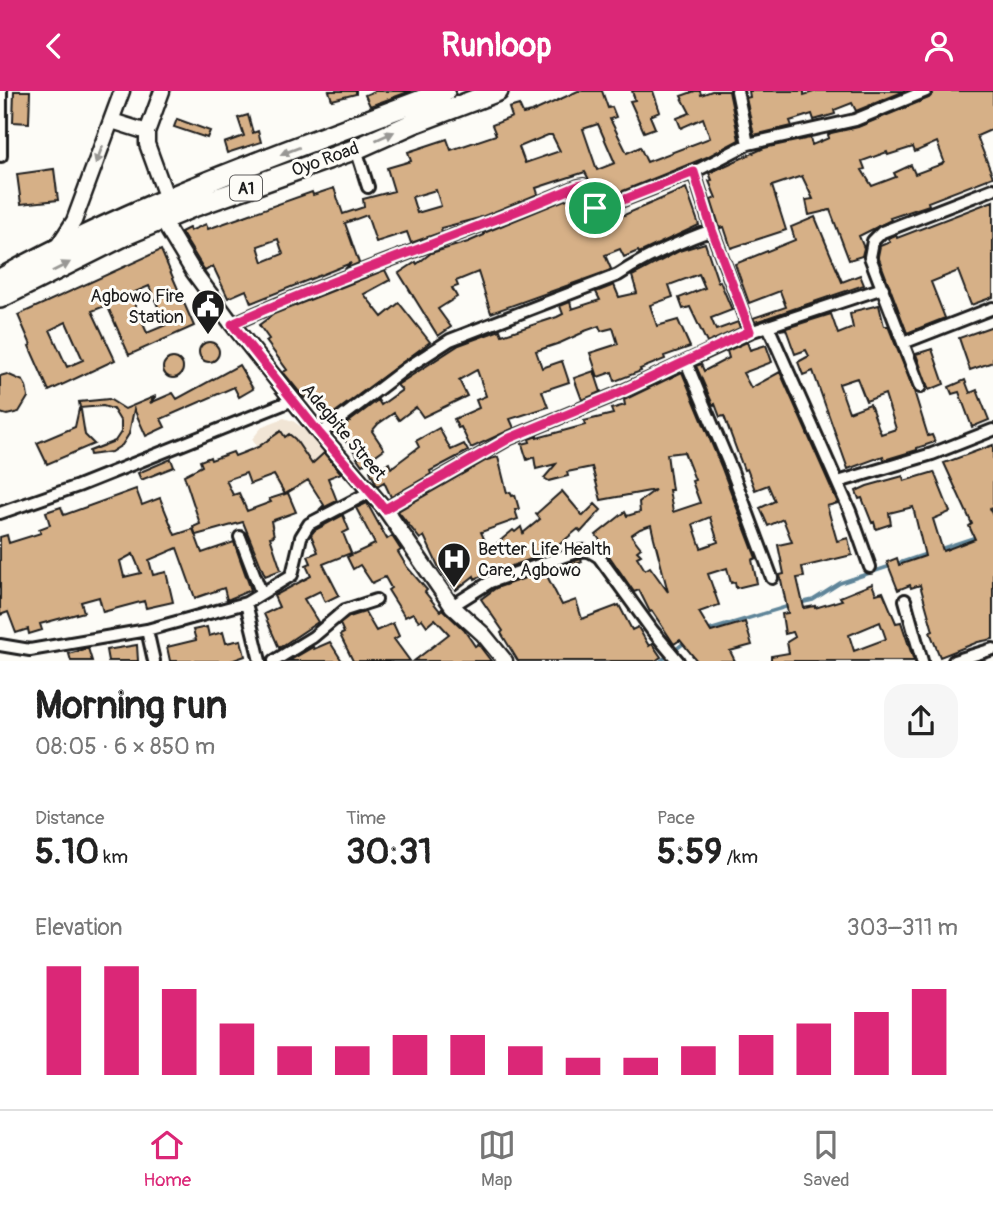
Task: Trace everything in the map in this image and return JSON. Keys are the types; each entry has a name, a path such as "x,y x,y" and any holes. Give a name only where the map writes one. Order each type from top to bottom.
{"highway":[{"name":"Oyo Road","path":"0,298 167,199 445,91"},
{"name":"Oyo Road","path":"0,279 57,248 99,237 128,234 356,149 414,123 498,91"},
{"path":"128,234 130,226 160,208 167,199"}],"street":[{"path":"1,91 1,156"},
{"path":"57,248 70,230 122,91"},
{"path":"162,91 147,132 149,152 167,199"},
{"path":"737,91 748,144"},
{"path":"232,324 290,297 511,215 578,186 583,185 595,208 600,209 694,172 748,144 855,120 926,91"},
{"path":"112,121 147,132"},
{"path":"356,149 368,187"},
{"path":"694,172 712,230 750,331"},
{"path":"920,387 870,257 873,241 882,233 993,189"},
{"name":"Adegbite Street","path":"162,220 193,271 232,324 320,434 385,509 452,606 483,634 498,658"},
{"path":"320,434 405,369 450,340 618,275 635,262 712,230"},
{"path":"385,509 510,438 612,396 750,331 883,288"},
{"path":"904,343 993,308"},
{"path":"768,326 838,482 870,567"},
{"path":"686,362 732,471 772,578"},
{"path":"0,513 78,486 293,400"},
{"path":"838,482 932,454 993,431"},
{"path":"0,645 30,650 147,630 246,603 292,575 301,537 309,524 370,492"},
{"path":"240,537 261,592"},
{"path":"452,606 490,582 576,552 591,551 599,557 678,661"},
{"path":"274,661 313,637 345,610 376,600"},
{"path":"905,600 922,661"},
{"path":"246,603 260,661"},
{"path":"147,630 154,661"},
{"path":"954,661 993,649"},
{"path":"30,650 34,661"}],"shaded area":[{"path":"284,418 293,421 325,444 339,459 319,476 284,496 252,439 263,426"}],"building":[{"path":"14,91 30,91 29,123 13,122"},
{"path":"329,91 356,91 356,94 332,100"},
{"path":"375,91 411,91 370,106 365,95"},
{"path":"578,91 602,91 608,108 612,107 616,117 610,119 627,153 640,147 647,162 710,138 703,118 681,128 677,118 690,113 681,96 695,91 700,91 701,95 712,91 729,91 739,140 707,157 603,199 599,187 594,189 585,172 536,188 538,194 479,218 441,228 442,232 411,243 407,232 376,242 367,215 345,223 359,263 345,269 351,263 251,303 246,290 228,298 213,266 205,271 181,232 206,224 208,229 312,192 313,195 334,188 343,214 364,207 363,199 394,191 387,168 411,161 408,152 447,139 451,150 496,135 492,125 512,117 509,108 519,105 523,114","holes":["598,124 615,163 597,170 583,129","552,135 560,151 525,163 519,147","436,190 441,206 417,213 412,197","278,239 283,254 263,262 258,246"]},
{"path":"632,91 653,91 660,112 650,116 655,128 644,132 630,101 635,100"},
{"path":"749,91 804,91 804,95 817,91 905,91 856,111 852,103 834,110 835,114 814,120 812,114 790,121 792,126 754,135 746,98 750,97"},
{"path":"934,91 993,91 993,129 977,136 993,177 928,202 929,205 890,218 891,220 859,236 864,248 862,256 849,260 830,210 809,215 806,200 813,199 802,176 772,186 786,230 731,248 724,227 720,228 711,200 716,198 709,181 712,180 709,173 764,148 810,138 812,145 829,138 831,133 858,127 929,98","holes":["937,142 944,161 915,174 911,165 894,173 896,177 872,186 862,170 865,169 862,161 913,147 915,152"]},
{"path":"248,115 253,133 258,131 261,142 227,153 224,143 244,136 238,118"},
{"path":"177,119 210,131 207,138 174,127"},
{"path":"54,169 58,200 21,204 17,174"},
{"path":"686,188 699,225 639,253 638,251 624,257 620,249 605,255 611,269 608,271 491,313 478,272 456,281 458,286 452,288 457,297 438,309 451,327 438,336 399,273 431,253 468,242 579,194 592,221 597,220 599,226"},
{"path":"993,201 993,297 971,305 958,271 931,282 945,318 907,333 878,256 880,246 890,242 888,238 896,235 897,238"},
{"path":"815,217 842,282 860,275 864,285 755,322 753,318 786,307 780,291 749,303 735,264 795,240 791,227"},
{"path":"705,243 718,282 720,281 732,310 711,318 716,330 738,322 740,328 707,343 690,307 683,309 679,298 705,288 699,274 669,285 673,297 650,305 657,326 678,320 690,347 664,356 665,359 615,381 612,372 598,377 590,353 618,344 613,328 601,331 599,326 536,351 542,368 562,361 569,382 542,391 548,407 510,419 514,428 471,448 454,419 479,408 476,400 486,396 477,370 459,380 467,396 423,417 416,407 399,420 394,413 378,424 372,431 384,449 362,465 357,458 359,457 337,431 378,400 381,405 402,390 397,385 459,345 500,330 502,335 557,317 563,314 560,306 570,302 572,309 600,300 596,292 614,285 619,297 637,293 632,276 679,251"},
{"path":"161,250 194,326 129,355 107,305 92,311 115,360 49,391 18,315","holes":["149,286 166,325 147,333 130,294","66,322 83,360 67,367 50,330"]},
{"path":"385,270 390,280 364,294 382,317 399,303 430,342 326,419 310,395 304,398 283,372 287,370 266,341 269,339 259,325 274,314"},
{"path":"879,305 884,326 888,326 914,391 928,436 932,435 935,442 917,450 884,460 883,456 848,469 813,371 803,375 798,362 809,356 806,350 795,354 786,329 780,330 831,314 838,334 853,328 850,314","holes":["857,378 866,401 885,394 896,429 881,434 870,404 849,412 839,384"]},
{"path":"993,326 993,362 970,370 959,338"},
{"path":"209,342 216,345 219,352 216,359 209,362 202,359 199,352 202,345"},
{"path":"747,342 750,350 766,345 772,362 743,373 751,388 780,372 838,503 827,506 837,541 848,538 852,555 802,567 804,577 797,578 804,608 815,608 842,600 840,597 872,584 876,594 883,592 896,623 901,622 914,661 771,661 771,656 789,653 787,642 795,637 793,632 785,634 782,614 788,613 780,575 784,574 778,545 792,542 783,519 768,526 760,508 775,501 768,485 755,490 747,469 744,470 724,416 720,417 715,404 713,405 696,366 701,364 704,371 729,358 727,351","holes":["880,622 886,639 854,651 849,635"]},
{"path":"932,349 944,384 929,390 916,354"},
{"path":"173,358 180,361 183,368 180,375 173,378 166,375 163,368 166,361"},
{"path":"239,365 253,389 239,397 234,387 161,419 165,427 146,436 134,409 129,434 122,445 111,452 90,455 89,451 115,441 121,432 121,422 113,409 103,406 80,408 79,402 109,399 125,409 156,396 150,403 173,393 177,399"},
{"path":"594,371 601,392 582,400 574,378"},
{"path":"682,372 756,558 752,560 757,583 736,588 735,582 731,583 727,568 708,574 719,605 699,612 711,632 745,622 752,645 730,651 735,661 697,661 680,640 674,644 652,611 650,612 639,590 634,592 597,542 600,540 596,535 625,512 627,516 640,512 639,502 655,490 601,500 592,467 567,472 568,476 549,481 544,478 556,464 536,469 534,457 527,460 522,444 530,442 529,439 585,425 584,421 613,414 611,409 625,405 624,400","holes":["684,452 695,480 692,481 700,503 673,512 667,454","710,517 718,542 701,548 693,524","651,525 668,592 650,567 645,570 637,557 641,555 637,551 641,548 631,535"]},
{"path":"7,374 23,381 28,397 19,412 7,415 0,413 0,376"},
{"path":"965,380 970,393 977,390 989,420 972,427 959,392 952,394 949,387"},
{"path":"79,409 85,435 94,444 47,464 37,443 75,427"},
{"path":"439,428 451,450 464,444 468,451 430,471 431,474 391,497 384,482 377,486 370,471 389,463 391,468 419,447 416,441"},
{"path":"281,431 285,437 289,434 295,439 312,464 324,453 341,473 328,478 337,501 319,510 324,505 308,480 285,494 288,493 296,512 271,521 274,536 270,537 281,570 265,576 243,522 196,535 193,527 200,524 184,475 202,466 200,461 233,452 235,456 258,447","holes":["246,473 250,484 274,475 285,494 247,511 239,493 233,495 226,480"]},
{"path":"993,445 993,508 990,509 993,516 993,639 940,657 930,632 933,631 920,585 911,588 910,585 898,590 887,562 897,558 899,565 925,556 913,507 889,513 891,524 876,529 856,491 903,476 904,481 934,472 950,512 933,519 943,551 975,539 969,526 972,524 944,463"},
{"path":"498,457 507,493 515,495 519,509 515,510 518,519 481,532 489,550 513,530 515,532 521,527 523,533 540,519 536,514 562,491 583,516 595,504 601,510 581,532 578,529 554,549 550,545 537,557 500,570 498,568 475,579 474,576 456,590 439,568 424,536 420,539 398,511 487,460"},
{"path":"171,459 174,467 141,480 138,473"},
{"path":"136,489 142,505 160,498 175,535 193,529 202,553 234,542 251,590 227,600 224,588 195,598 177,548 149,560 153,575 166,572 173,602 146,608 144,601 103,612 99,597 81,602 84,612 40,624 42,630 29,634 28,629 16,633 8,612 0,615 0,537 7,535 9,543 41,533 39,529 50,525 46,512 61,507 64,515","holes":["133,554 141,573 124,577 120,561"]},
{"path":"367,503 387,539 392,536 401,550 398,552 427,590 425,592 440,611 442,609 464,630 475,646 478,644 491,661 414,661 449,634 435,619 427,626 413,613 405,617 388,590 391,588 385,577 372,583 360,565 353,569 347,557 375,544 356,508"},
{"path":"343,515 349,530 343,533 351,553 323,564 339,595 325,602 320,591 304,599 318,622 279,648 264,614 279,607 274,596 311,576 306,565 311,563 308,556 318,552 311,535 315,530"},
{"path":"581,559 582,562 547,576 562,605 576,600 582,619 619,605 632,630 638,627 649,646 652,644 661,657 655,661 518,661 501,633 503,631 481,599 496,588"},
{"path":"365,612 376,631 393,623 399,636 394,639 410,661 353,661 340,635 344,633 340,624 349,617"},
{"path":"207,627 209,636 223,632 226,643 241,640 245,656 231,661 170,661 167,647 196,640 193,630"},
{"path":"330,642 342,661 289,661 313,647 314,649"},
{"path":"137,645 138,661 108,661 106,650"},
{"path":"88,648 92,661 71,661 69,654"}],"waterway":[{"path":"940,549 976,537"},
{"path":"800,603 813,600 840,583 926,554"},
{"path":"706,631 789,606"},
{"path":"661,661 684,643"}],"place":[{"name":"Agbowo Fire Station","path":"208,336"},
{"name":"Better Life Health Care, Agbowo","path":"454,589"}],"route":[{"path":"694,172 712,230 750,331 612,396 510,438 385,509 320,434 232,324 290,297 511,215 578,186 583,185 595,208 600,209 694,172"}]}
